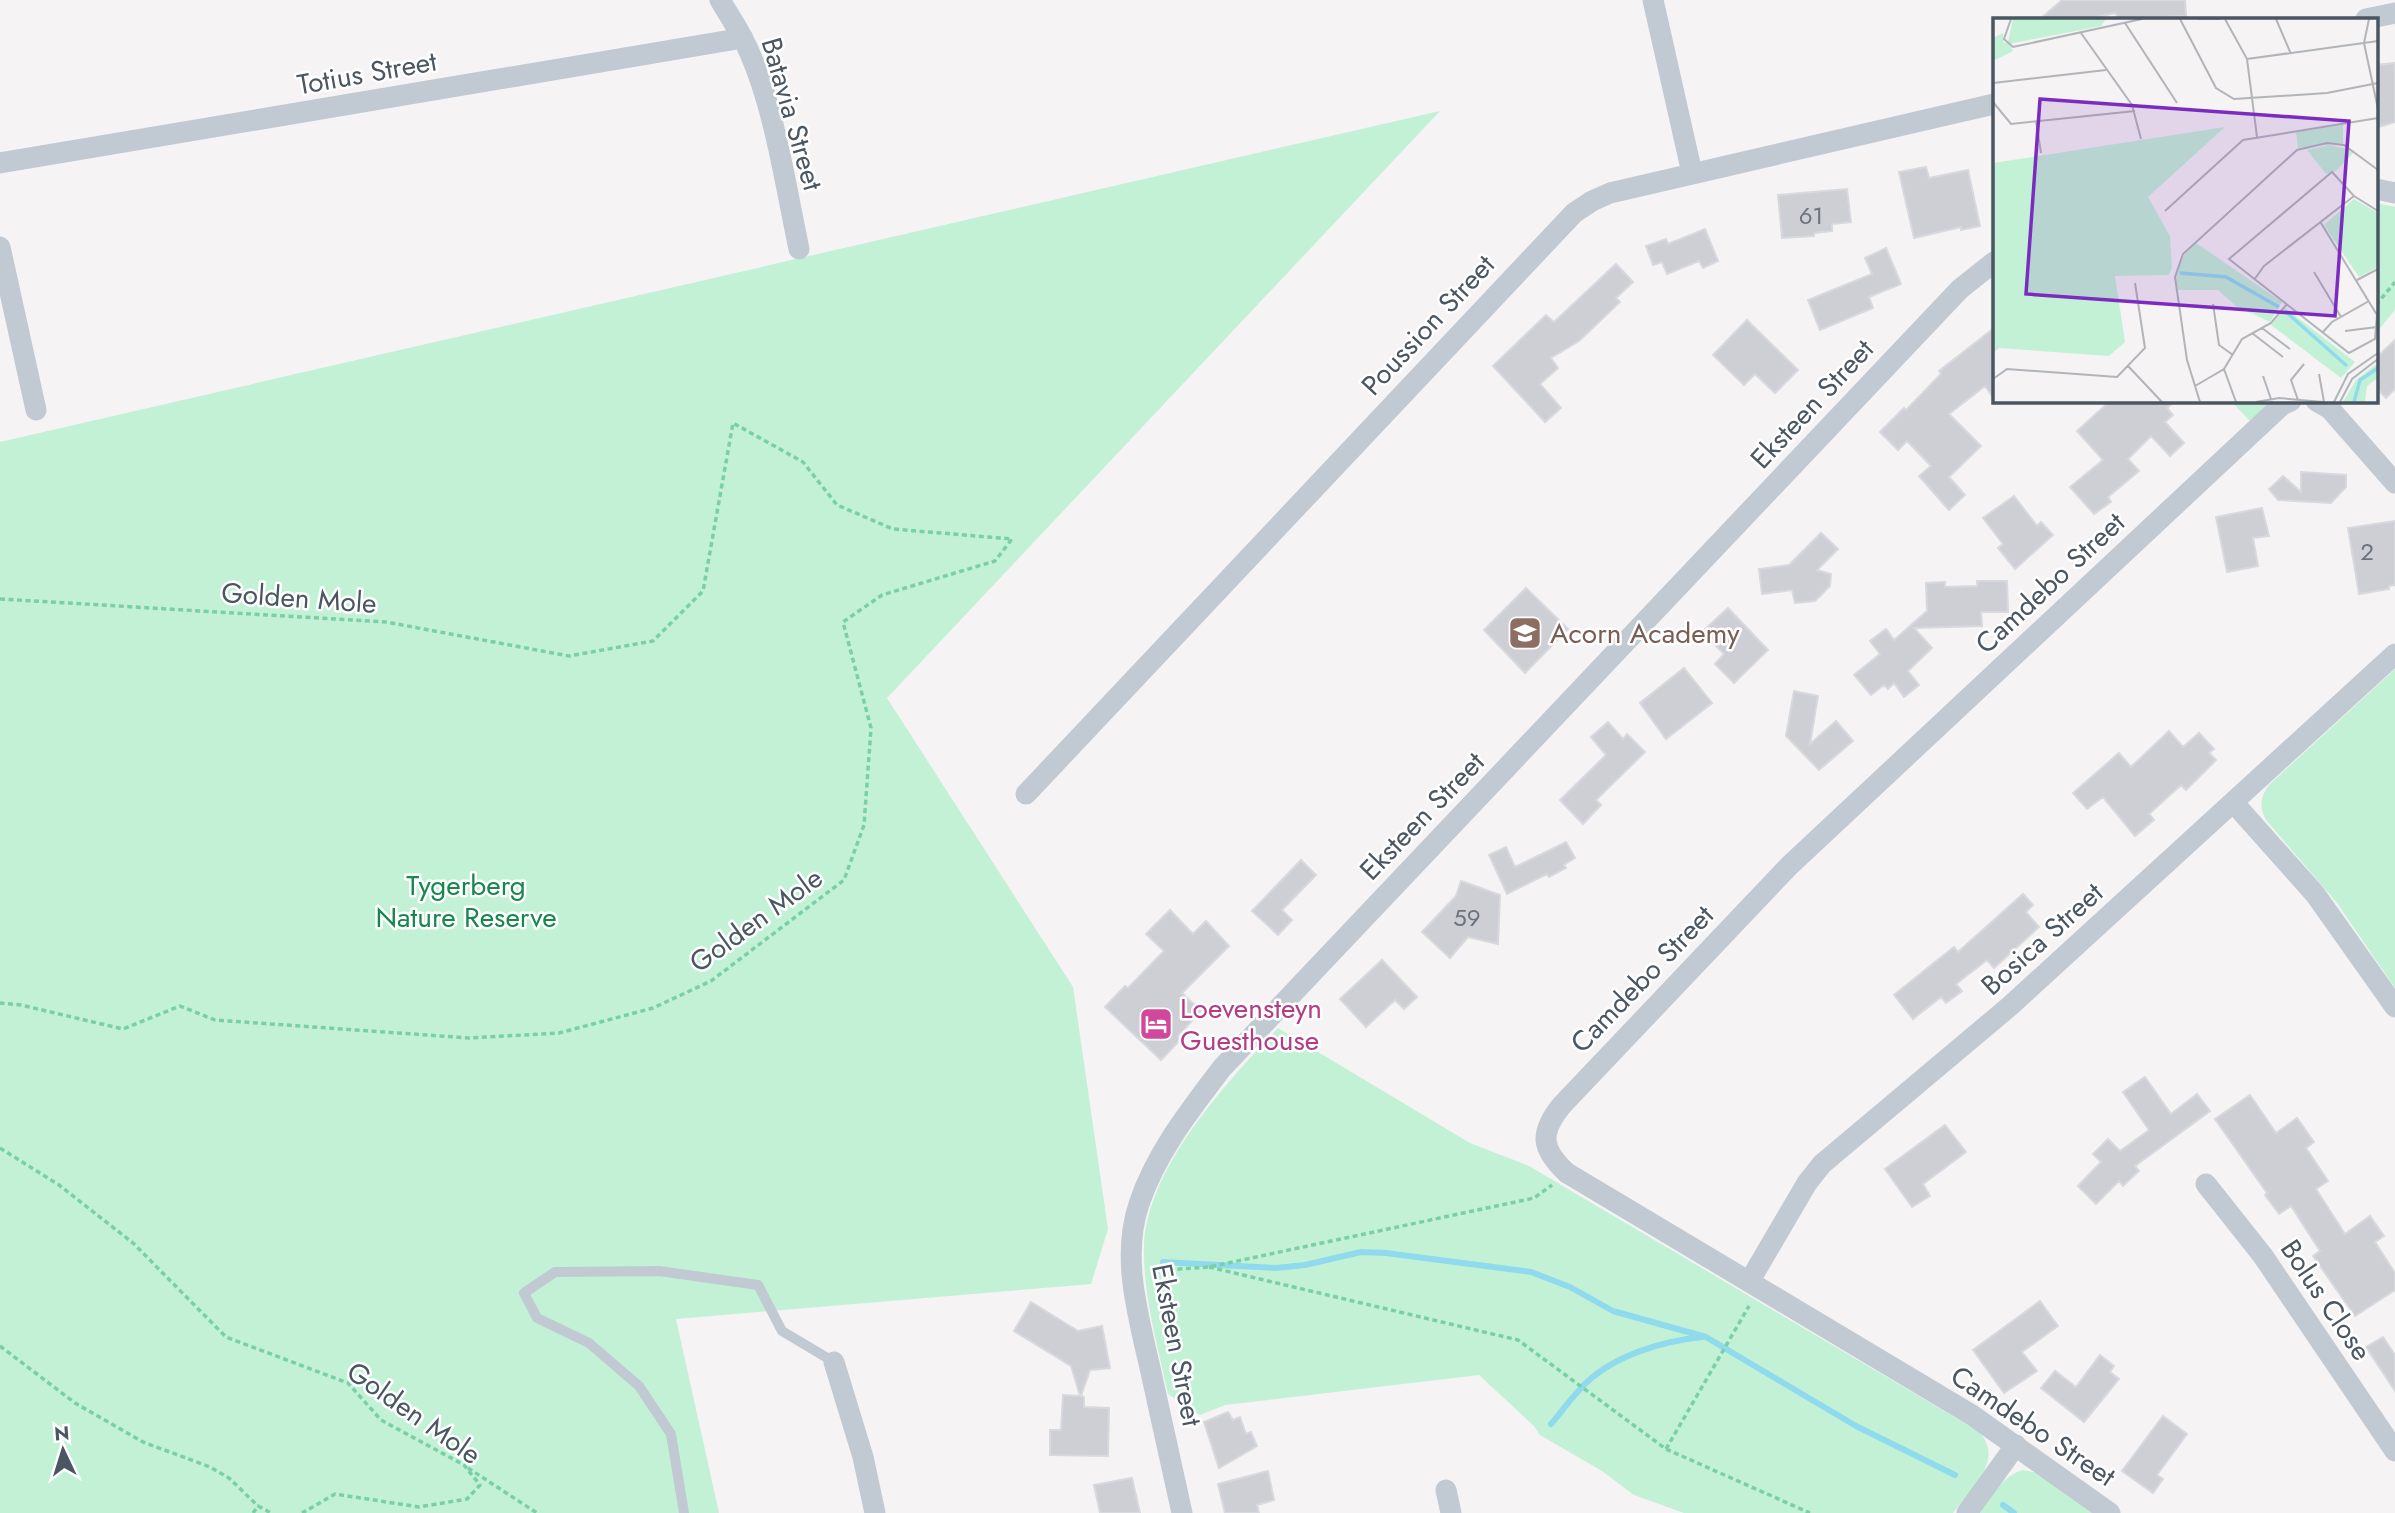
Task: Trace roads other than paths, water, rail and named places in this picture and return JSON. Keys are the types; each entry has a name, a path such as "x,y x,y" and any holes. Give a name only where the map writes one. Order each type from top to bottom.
{"street":[{"name":"Batavia Street","path":"720,0 743,38 757,74 769,114 799,249"},
{"path":"1653,0 1692,173"},
{"path":"2371,18 2395,13"},
{"name":"Totius Street","path":"0,163 743,38"},
{"name":"Poussion Street","path":"1026,793 1574,213 1610,193 1993,104"},
{"path":"0,247 36,410"},
{"name":"Eksteen Street","path":"1182,1513 1135,1297 1131,1242 1138,1206 1153,1170 1186,1115 1222,1068 1960,289 1993,263"},
{"name":"Camdebo Street","path":"2110,1513 1972,1415 1567,1173 1551,1158 1546,1134 1549,1121 1627,1035 1789,866 2282,405 2289,402"},
{"path":"2318,402 2330,408 2395,482"},
{"name":"Bosica Street","path":"1754,1285 1807,1183 1822,1164 2010,1006 2395,654"},
{"path":"2233,802 2315,894 2395,1007"},
{"name":"Bolus Close","path":"2206,1184 2263,1256 2395,1451"},
{"path":"834,1362 863,1457 875,1513"},
{"path":"1966,1513 2015,1445"},
{"path":"1446,1490 1451,1513"}],"lane":[{"path":"684,1513 671,1434 639,1386 589,1343 537,1318 524,1293 555,1272 659,1271 758,1285 782,1331 834,1362"}],"waterway":[{"path":"1163,1262 1276,1268 1305,1265 1361,1252 1531,1272 1570,1287 1613,1311 1706,1337 1856,1426 1955,1475"},
{"path":"1551,1424 1582,1387 1612,1364 1656,1346 1702,1337"},
{"path":"2003,1505 2014,1513"}],"place":[{"name":"Acorn Academy","path":"1525,633"},
{"name":"Loevensteyn Guesthouse","path":"1156,1024"}],"park label":[{"name":"Tygerberg Nature Reserve","path":"466,901"}]}
